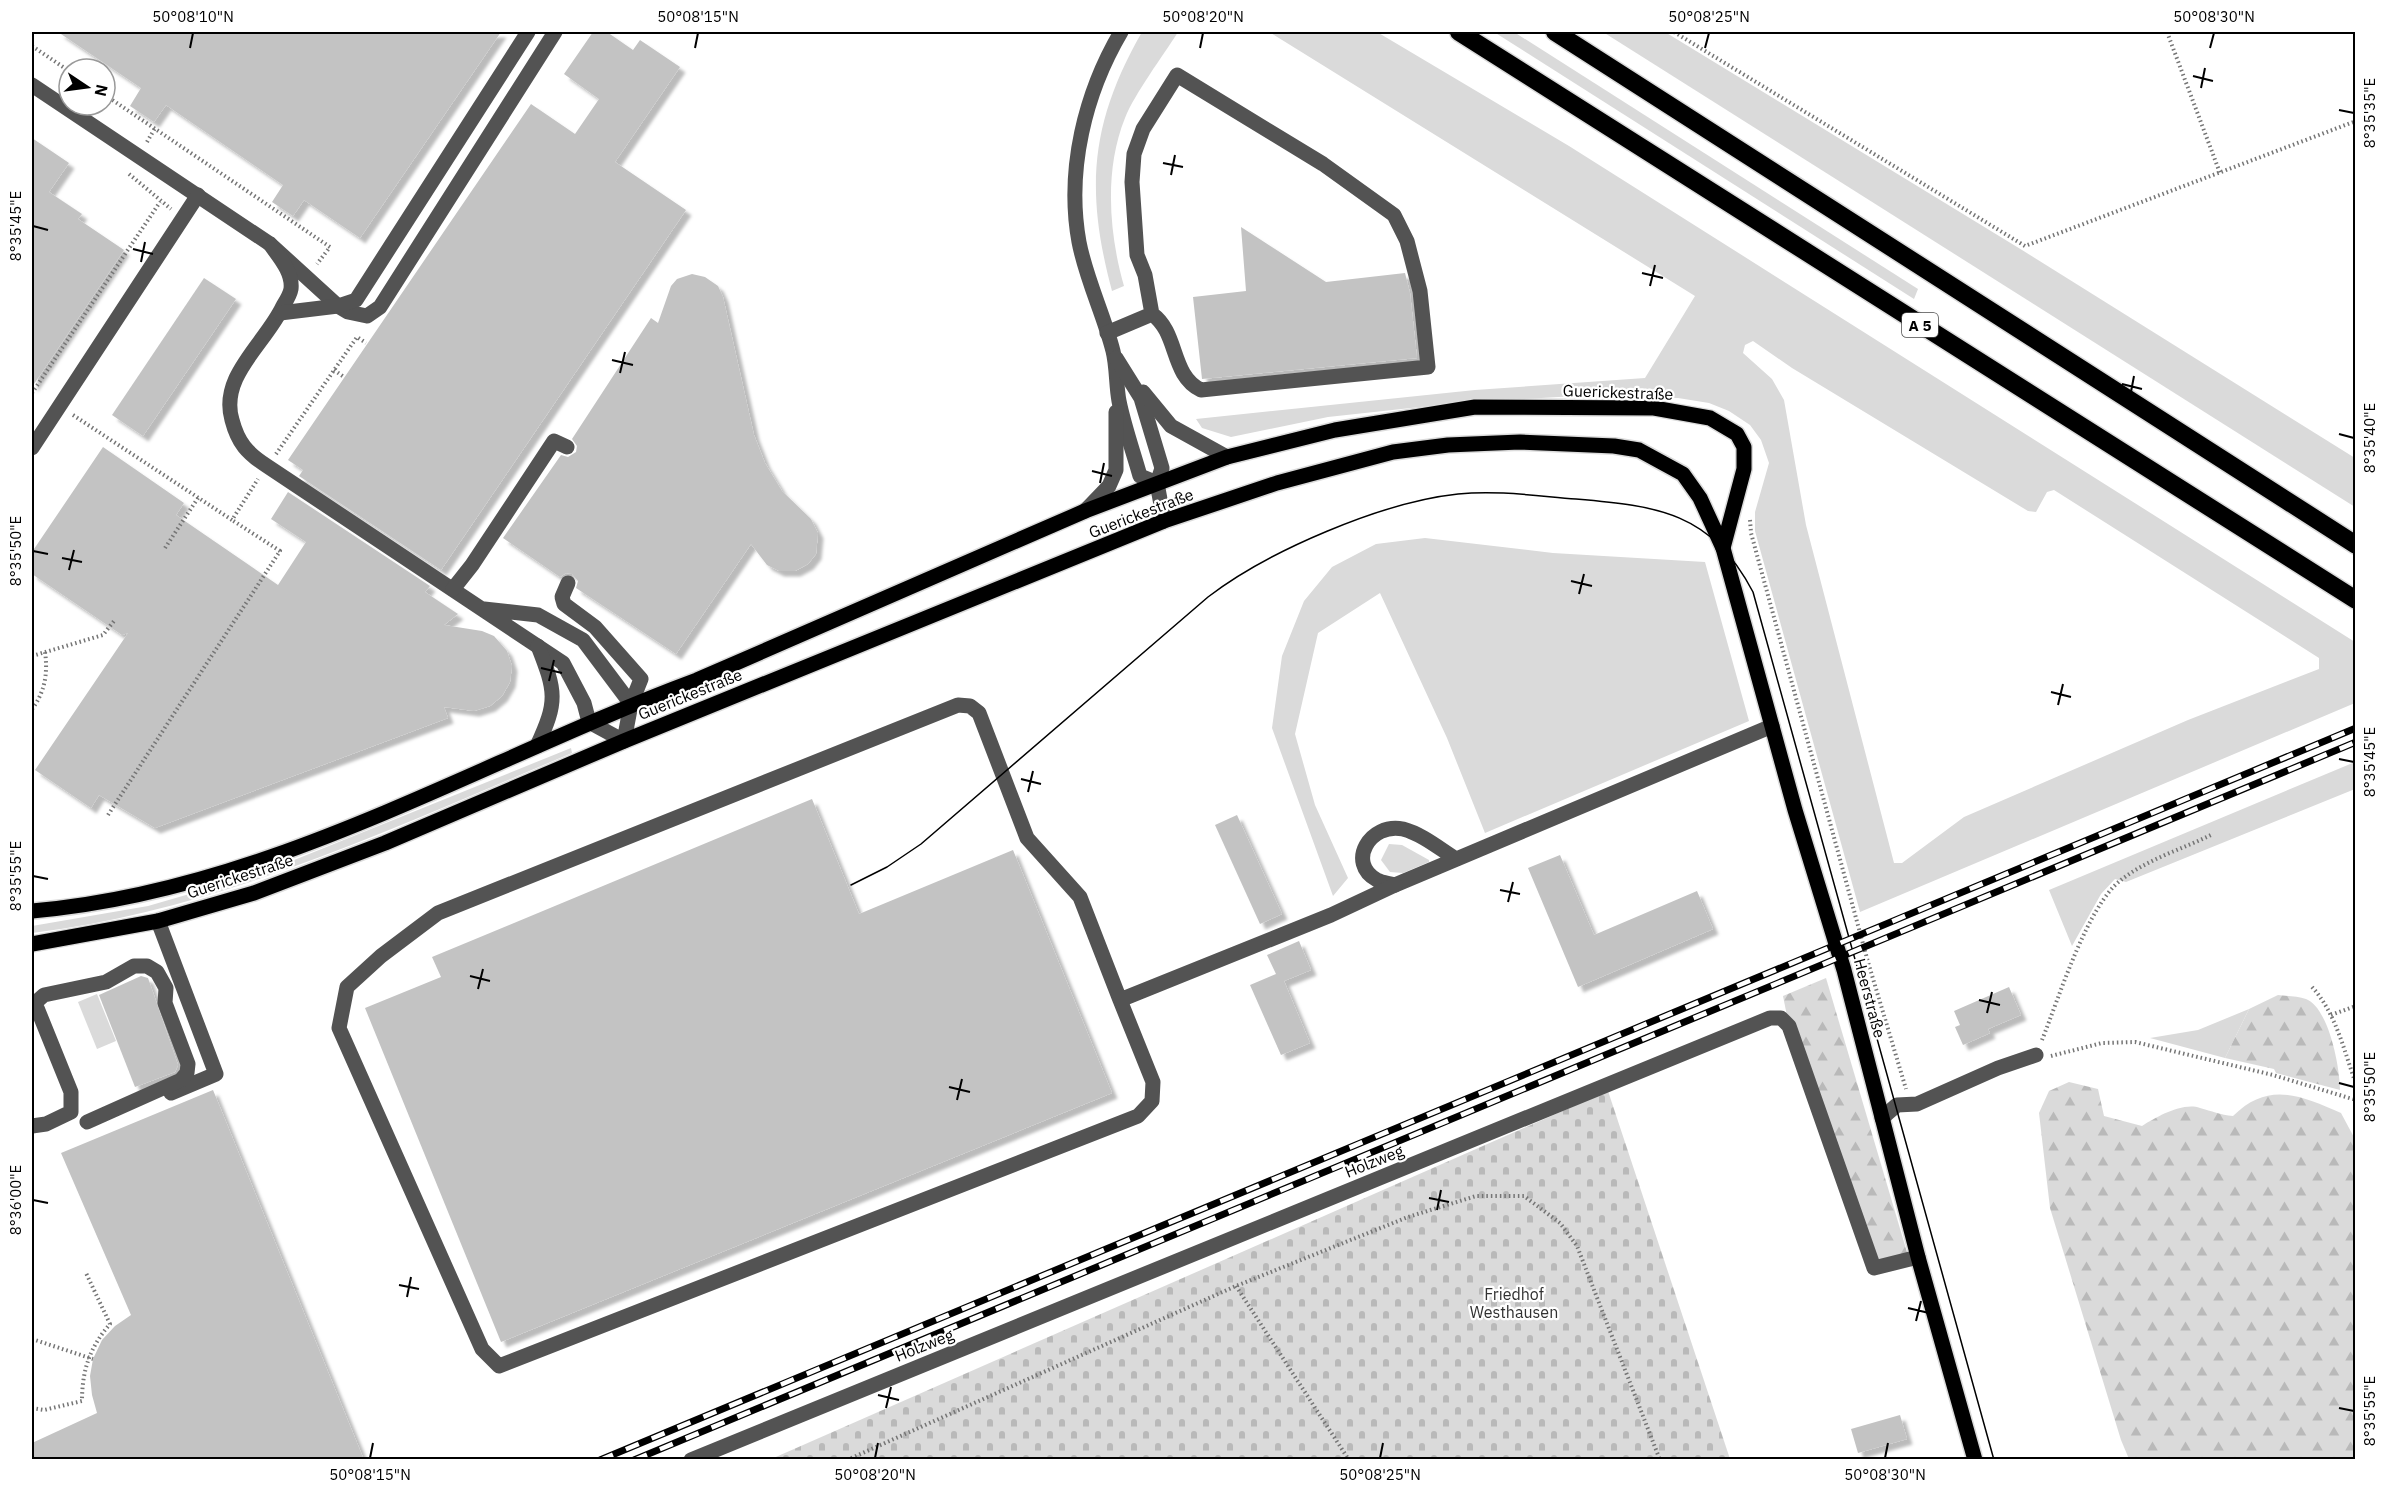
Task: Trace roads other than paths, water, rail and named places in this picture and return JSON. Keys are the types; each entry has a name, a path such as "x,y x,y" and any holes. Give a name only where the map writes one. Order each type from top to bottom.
{"highway":[{"name":"A 5","path":"1460,32 2355,600"},
{"path":"1556,32 2355,545"}],"main road":[{"name":"Guerickestraße","path":"32,911 87,906 196,881 267,859 489,769 589,722 697,680 1085,511 1227,457 1335,430 1475,407 1654,408 1710,418 1737,434 1744,447 1744,469 1723,548"},
{"name":"Guerickestraße","path":"32,944 158,921 254,893 374,848 624,741 1164,521 1277,483 1393,452 1520,442 1614,446 1639,450 1683,474 1700,498 1723,548"},
{"name":"Heerstraße","path":"1723,548 1772,726 1844,970 1918,1257 1975,1460"}],"lane":[{"path":"280,313 338,306 356,300 528,32"},
{"path":"32,85 270,244 338,306 348,312 367,316 380,307 555,32"},
{"path":"1121,32 1108,54 1090,97 1078,150 1076,211 1079,244 1113,352 1119,402 1140,476 1157,483"},
{"path":"1177,75 1323,164 1394,215 1407,241 1420,291 1428,367 1201,390 1190,385 1182,374 1166,332 1159,319 1152,314 1145,275 1137,255 1132,182 1134,154 1143,129 1177,75"},
{"path":"32,448 198,195"},
{"path":"270,244 290,273 291,290 280,313 231,386 230,412 237,440 248,453 271,461 563,663 584,703 589,722 624,741 632,705 641,679 596,627 564,604 562,597 568,583"},
{"path":"1107,333 1152,314"},
{"path":"1113,352 1172,426 1227,457"},
{"path":"1113,352 1141,398 1162,468 1157,483 1164,521"},
{"path":"1085,511 1109,486 1116,470 1117,425 1113,352"},
{"path":"453,589 472,565 554,441 567,447"},
{"path":"484,609 538,615 583,640 632,705"},
{"path":"537,746 550,717 553,700 551,681 538,646"},
{"path":"958,705 975,708 979,713 1027,838 1080,897 1120,1000 1153,1082 1152,1101 1138,1116 499,1366 482,1349 339,1028 347,987 381,956 438,913 958,705"},
{"path":"1120,1000 1331,915 1395,885 1772,726"},
{"path":"1395,885 1376,880 1366,868 1362,855 1368,841 1377,832 1391,828 1403,829 1456,859"},
{"path":"72,1112 87,1122 116,1117 216,1074 158,921"},
{"path":"72,1112 71,1092 35,1003 44,995 106,982 134,966 147,966 158,972 166,988 165,1003 188,1064 187,1073 180,1080 87,1122"},
{"name":"Holzweg","path":"691,1460 1770,1018 1781,1018 1789,1026 1874,1268 1918,1257"},
{"path":"1882,1118 1897,1105 1917,1104 1998,1068 2036,1055"},
{"path":"32,1126 46,1124 72,1112"}],"tram line":[{"path":"851,885 887,867 921,844 1208,597 1293,546 1327,531 1395,507 1458,494 1517,494 1605,502 1657,510 1680,518 1700,529 1719,545 1737,565 1753,592 1994,1460"}],"railway":[{"path":"600,1460 2356,728"},
{"path":"634,1460 2356,742"}],"park label":[{"name":"Friedhof Westhausen","path":"1514,1303"}]}
